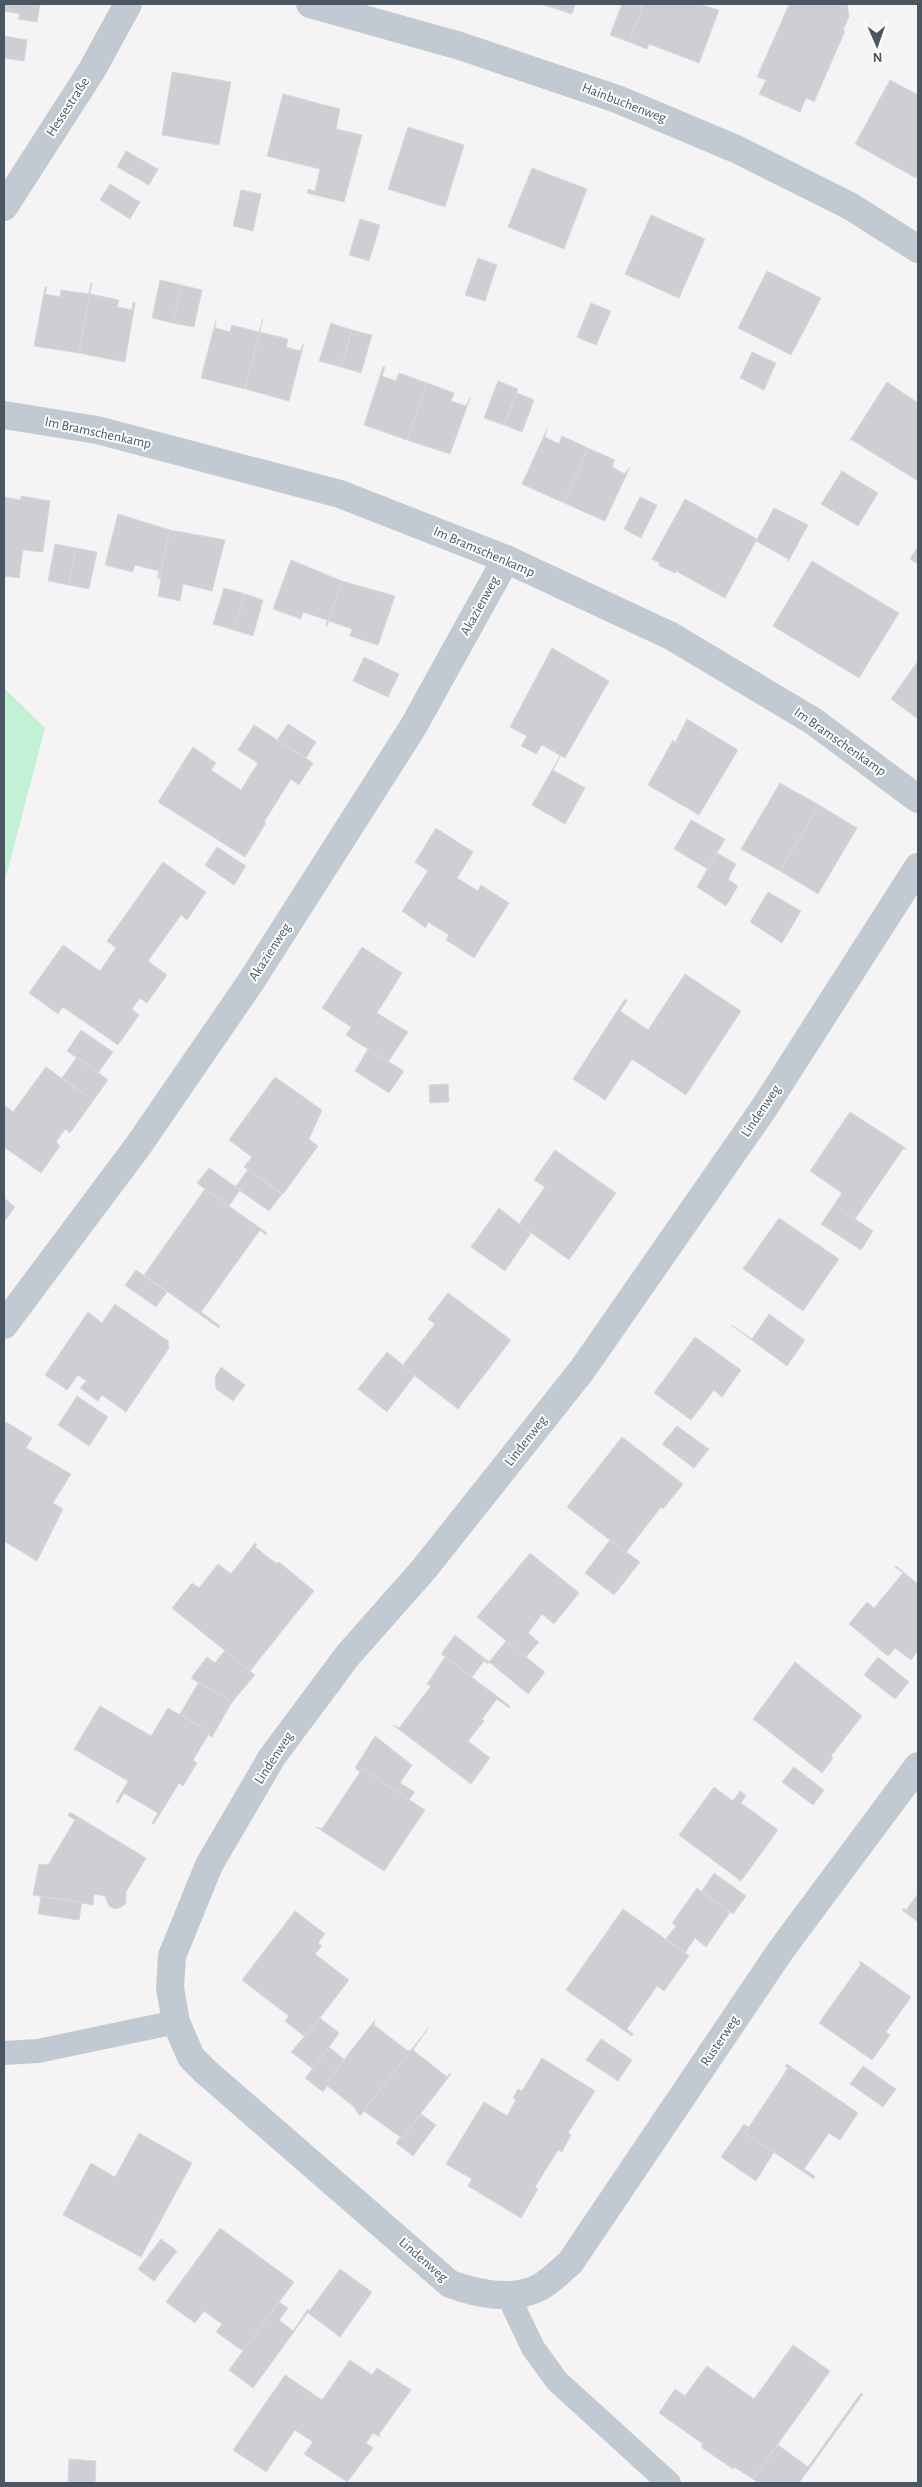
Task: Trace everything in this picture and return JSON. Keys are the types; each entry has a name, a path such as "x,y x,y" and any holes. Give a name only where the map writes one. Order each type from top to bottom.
{"street":[{"name":"Hessestraße","path":"4,207 92,70 128,4"},
{"name":"Hainbuchenweg","path":"310,4 460,46 617,99 736,149 850,206 918,249"},
{"name":"Im Bramschenkamp","path":"4,414 97,430 340,494 506,559 671,636 813,721 918,799"},
{"name":"Akazienweg","path":"4,1326 138,1146 255,975 413,727 506,559"},
{"name":"Lindenweg","path":"508,2295 480,2294 450,2284 206,2072 191,2056 176,2022 170,1988 172,1956 209,1865 272,1757 348,1654 424,1569 582,1370 764,1108 918,867"},
{"name":"Rüsterweg","path":"508,2295 539,2287 570,2263 781,1950 918,1766"}],"lane":[{"path":"4,2053 38,2050 176,2022"},
{"path":"508,2295 533,2348 557,2381 669,2483"}],"green space":[{"path":"4,688 45,728 4,884"}],"building":[{"path":"4,4 40,4 37,22 18,19 20,14 4,11"},
{"path":"541,4 575,4 572,14"},
{"path":"622,4 643,6 629,42 610,35"},
{"path":"644,4 699,4 719,10 699,63 649,44 647,49 629,42"},
{"path":"791,4 847,4 849,16 843,31 845,31 814,102 806,98 800,112 759,94 766,80 757,77"},
{"path":"4,36 27,40 24,61 4,58"},
{"path":"172,72 231,82 219,145 162,135"},
{"path":"890,80 918,95 918,173 916,178 855,144"},
{"path":"283,94 340,109 336,129 362,135 344,202 307,193 308,189 315,191 320,169 267,156"},
{"path":"408,127 464,145 445,207 388,189"},
{"path":"126,151 158,169 149,185 117,167"},
{"path":"532,168 587,189 564,249 508,227"},
{"path":"110,184 140,202 130,219 100,200"},
{"path":"241,190 261,194 253,231 233,226"},
{"path":"651,215 705,239 679,298 625,274"},
{"path":"360,219 380,225 369,261 349,255"},
{"path":"478,258 497,265 485,301 465,295"},
{"path":"767,271 821,298 791,355 738,328"},
{"path":"160,280 181,285 173,323 152,318"},
{"path":"91,283 79,353 34,346 45,287 47,287 45,294 60,297 61,290 89,294"},
{"path":"181,285 202,290 194,327 173,323"},
{"path":"90,294 119,300 117,307 132,310 133,302 135,303 125,362 79,353"},
{"path":"591,303 611,311 596,345 577,337"},
{"path":"263,319 245,389 201,378 216,320 215,328 230,332 232,325 259,332"},
{"path":"331,323 352,330 341,367 319,361"},
{"path":"352,330 372,335 361,373 341,367"},
{"path":"260,332 288,339 286,347 300,351 304,343 289,401 245,389"},
{"path":"752,352 776,363 764,390 740,378"},
{"path":"383,367 385,367 382,376 396,381 399,373 427,383 407,440 364,425"},
{"path":"498,381 518,389 504,425 484,418"},
{"path":"887,382 918,403 918,481 850,440"},
{"path":"427,383 454,393 451,401 466,406 470,398 450,454 407,440"},
{"path":"517,393 534,400 522,432 504,425"},
{"path":"547,429 545,437 559,444 562,436 588,448 564,503 522,484"},
{"path":"588,448 615,460 612,467 625,474 630,467 605,521 564,503"},
{"path":"842,471 878,493 858,526 821,504"},
{"path":"21,496 50,501 43,552 23,550 19,578 4,576 4,497 21,500"},
{"path":"640,497 657,505 641,538 624,529"},
{"path":"685,499 757,539 725,598 676,571 675,573 658,565 660,563 652,559"},
{"path":"774,508 808,525 788,562 788,559 756,541"},
{"path":"118,514 170,530 159,578 157,578 159,571 135,565 133,572 105,565"},
{"path":"170,530 225,540 212,591 183,584 180,601 158,596 161,579 159,578"},
{"path":"55,544 76,548 69,585 48,581"},
{"path":"918,546 918,564 910,559"},
{"path":"76,548 97,552 89,589 69,585"},
{"path":"291,560 342,581 326,627 327,620 303,612 301,619 273,609"},
{"path":"812,561 899,613 859,678 773,626"},
{"path":"342,581 395,596 378,645 350,636 352,629 329,621 326,627"},
{"path":"224,588 245,594 234,630 213,624"},
{"path":"245,594 263,600 253,636 234,630"},
{"path":"552,648 609,681 565,758 542,745 536,754 521,746 527,736 510,727"},
{"path":"364,657 399,674 388,697 353,681"},
{"path":"918,661 918,719 891,699"},
{"path":"687,719 738,750 699,815 648,785 673,740 675,743"},
{"path":"288,724 316,742 306,758 277,740"},
{"path":"254,725 313,763 299,785 291,779 245,857 158,802 193,747 216,763 211,770 241,790 258,763 238,750"},
{"path":"560,756 553,770 585,788 565,824 532,805"},
{"path":"780,783 819,805 780,871 741,849"},
{"path":"819,805 857,828 818,894 780,871"},
{"path":"691,820 725,839 708,869 674,849"},
{"path":"436,828 473,852 457,878 478,891 481,885 509,903 474,958 446,940 449,935 428,922 426,928 402,911 428,871 415,862"},
{"path":"217,847 246,866 234,885 205,865"},
{"path":"717,853 736,864 728,879 738,886 726,906 697,887"},
{"path":"163,862 206,892 187,920 181,915 148,961 167,975 147,1003 140,998 132,1009 139,1015 118,1045 63,1007 58,1014 29,993 63,945 100,971 116,948 107,941"},
{"path":"768,892 801,911 782,943 750,922"},
{"path":"362,947 402,973 377,1013 408,1032 388,1062 346,1035 351,1027 322,1008"},
{"path":"685,974 741,1011 686,1095 632,1059 605,1100 573,1079 625,999 627,1001 620,1011 648,1030"},
{"path":"81,1030 113,1052 98,1073 67,1051"},
{"path":"368,1049 404,1071 389,1093 355,1071"},
{"path":"77,1057 108,1080 93,1101 62,1078"},
{"path":"46,1067 93,1101 70,1133 65,1129 56,1142 60,1146 41,1173 4,1147 4,1105 13,1112"},
{"path":"275,1077 322,1110 309,1139 318,1146 283,1194 244,1167 252,1157 229,1140"},
{"path":"448,1084 449,1102 430,1103 429,1085"},
{"path":"850,1112 907,1149 903,1149 855,1219 834,1205 842,1193 810,1171"},
{"path":"555,1150 616,1193 569,1260 519,1224 545,1187 534,1180"},
{"path":"209,1168 240,1190 229,1206 197,1183"},
{"path":"248,1170 282,1194 269,1211 232,1185 236,1186"},
{"path":"205,1189 267,1233 266,1235 260,1230 201,1312 220,1326 219,1328 144,1275"},
{"path":"4,1198 15,1207 4,1222"},
{"path":"834,1205 873,1231 861,1250 821,1224"},
{"path":"499,1208 531,1233 505,1271 471,1247"},
{"path":"779,1218 839,1259 803,1311 743,1269"},
{"path":"136,1270 167,1292 156,1307 125,1285"},
{"path":"448,1293 511,1340 458,1409 402,1366 435,1324 428,1319"},
{"path":"115,1304 168,1341 169,1348 126,1412 102,1395 98,1401 80,1388 86,1381 78,1375 67,1390 45,1375 88,1312 102,1323"},
{"path":"769,1314 805,1340 787,1366 731,1325 752,1339"},
{"path":"695,1337 741,1370 722,1397 714,1390 691,1420 654,1393"},
{"path":"387,1352 415,1375 387,1412 358,1389"},
{"path":"221,1367 245,1385 233,1401 216,1389 215,1377"},
{"path":"77,1396 108,1417 89,1446 58,1425"},
{"path":"6,1422 32,1438 26,1448 71,1474 53,1503 63,1509 37,1561 4,1541 4,1427"},
{"path":"677,1426 709,1449 694,1468 662,1444"},
{"path":"622,1437 683,1484 663,1509 661,1507 627,1551 628,1554 567,1507"},
{"path":"610,1540 640,1562 614,1595 585,1573"},
{"path":"255,1543 257,1544 255,1547 277,1564 279,1562 314,1591 250,1671 172,1608 192,1583 199,1588 218,1564 231,1574"},
{"path":"530,1553 579,1593 554,1624 542,1614 528,1633 539,1642 526,1657 477,1617"},
{"path":"896,1566 918,1584 918,1651 911,1660 895,1648 888,1656 849,1624 867,1602 874,1608 903,1573"},
{"path":"455,1635 489,1662 488,1664 484,1661 472,1677 441,1654"},
{"path":"506,1641 545,1672 528,1694 489,1662"},
{"path":"225,1650 255,1675 232,1702 191,1678 207,1657 215,1663"},
{"path":"445,1657 510,1706 509,1708 497,1699 482,1719 484,1721 468,1741 490,1758 471,1784 393,1725 399,1728 431,1686 427,1684"},
{"path":"878,1657 909,1682 895,1699 864,1675"},
{"path":"795,1662 862,1716 831,1756 833,1758 822,1773 753,1719"},
{"path":"199,1682 232,1702 212,1737 209,1735 210,1732 180,1714"},
{"path":"100,1706 151,1736 168,1708 210,1732 193,1760 197,1763 183,1786 179,1783 154,1824 152,1823 158,1813 124,1793 118,1803 116,1802 128,1781 74,1749"},
{"path":"375,1736 412,1765 400,1783 415,1792 409,1800 362,1769 360,1772 355,1768"},
{"path":"794,1767 824,1790 813,1805 782,1782"},
{"path":"362,1769 425,1810 384,1871 316,1827 322,1829"},
{"path":"714,1787 733,1801 740,1791 746,1795 741,1803 778,1830 741,1881 679,1835"},
{"path":"70,1812 146,1858 126,1892 126,1903 121,1907 115,1909 109,1906 105,1896 94,1894 93,1905 33,1895 39,1864 48,1865 75,1820 68,1816"},
{"path":"714,1873 746,1896 733,1914 702,1891"},
{"path":"697,1888 730,1912 706,1947 695,1938 685,1953 666,1939 676,1926 672,1923"},
{"path":"918,1894 918,1922 902,1910 904,1908 906,1910"},
{"path":"41,1896 82,1902 79,1920 38,1914"},
{"path":"623,1909 689,1956 664,1991 657,1986 627,2029 633,2034 632,2036 566,1990"},
{"path":"295,1911 325,1934 318,1943 322,1946 315,1954 349,1980 305,2037 285,2021 289,2016 242,1980"},
{"path":"860,1961 911,1997 886,2032 890,2035 872,2060 819,2023 861,1964"},
{"path":"320,2018 339,2033 313,2069 291,2052"},
{"path":"375,2020 374,2025 408,2051 412,2049 360,2116 353,2106 325,2084"},
{"path":"429,2027 413,2050 447,2077 451,2074 402,2138 364,2111"},
{"path":"601,2039 632,2060 618,2081 586,2060"},
{"path":"329,2047 345,2060 325,2084 327,2086 323,2092 305,2078"},
{"path":"542,2058 595,2091 568,2133 571,2135 562,2152 558,2150 535,2187 538,2189 521,2218 468,2186 472,2179 446,2164 484,2102 507,2116 516,2100 513,2098 518,2089 522,2091"},
{"path":"787,2064 858,2113 840,2140 829,2133 804,2169 815,2176 814,2179 745,2133 788,2068 785,2066"},
{"path":"863,2066 896,2089 883,2107 850,2084"},
{"path":"421,2114 436,2125 413,2156 396,2143"},
{"path":"744,2124 749,2127 745,2133 774,2152 756,2181 721,2157"},
{"path":"139,2133 192,2163 141,2257 63,2215 91,2163 115,2177"},
{"path":"220,2228 294,2282 243,2351 216,2332 222,2324 204,2311 195,2323 166,2302"},
{"path":"161,2239 177,2251 154,2281 138,2269"},
{"path":"340,2269 372,2292 340,2337 308,2313"},
{"path":"279,2302 288,2308 279,2320 293,2331 308,2309 309,2311 253,2388 229,2370"},
{"path":"793,2345 830,2371 753,2479 734,2467 733,2469 701,2447 703,2444 659,2413 675,2389 685,2396 707,2366 754,2399"},
{"path":"350,2360 372,2375 377,2368 411,2390 379,2434 380,2437 373,2433 366,2443 373,2448 348,2481 349,2483 304,2454 313,2442 295,2430 266,2472 233,2450 285,2375 322,2400"},
{"path":"861,2393 863,2394 799,2483 758,2483 753,2479 778,2445 808,2467"},
{"path":"69,2459 96,2461 95,2483 68,2483"}]}
